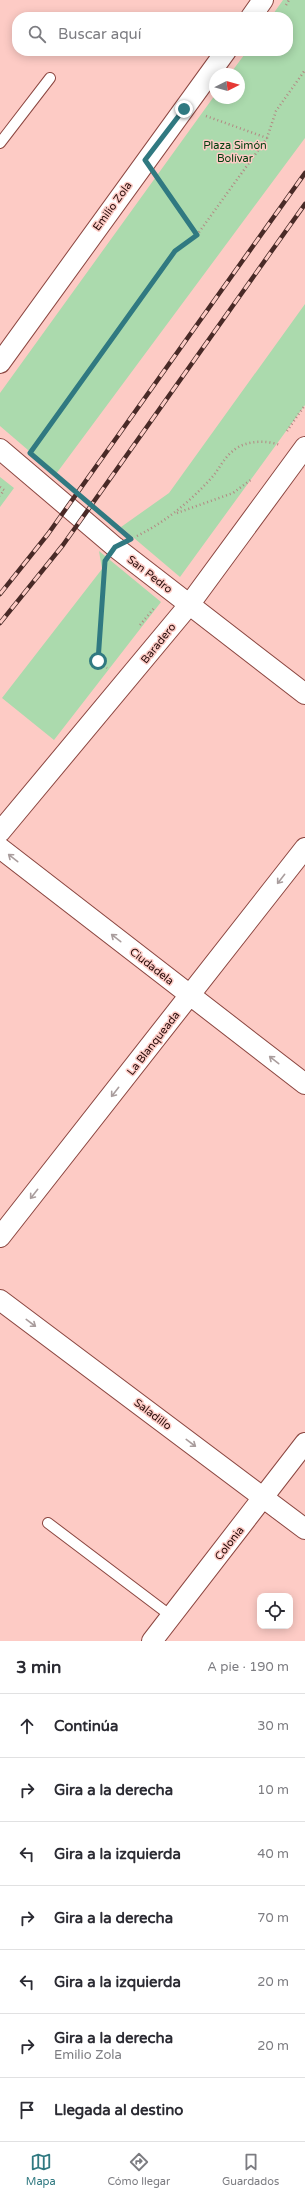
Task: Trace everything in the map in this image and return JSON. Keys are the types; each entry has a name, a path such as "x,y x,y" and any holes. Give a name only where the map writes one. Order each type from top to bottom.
{"street":[{"name":"Emilio Zola","path":"0,363 145,160 222,56"},
{"name":"San Pedro","path":"0,448 115,547 305,694"},
{"name":"Baradero","path":"0,832 189,605 303,449"},
{"name":"Ciudadela","path":"0,848 305,1084"},
{"name":"La Blanqueada","path":"0,1237 305,848"},
{"name":"Saladillo","path":"0,1300 305,1529"},
{"name":"Colonia","path":"152,1641 305,1444"}],"lane":[{"path":"0,143 50,78"},
{"path":"48,1523 171,1616"}],"path":[{"path":"30,453 175,251 197,235 267,138 276,111 305,70"},
{"path":"184,109 267,138"},
{"path":"145,160 197,235"},
{"path":"274,450 305,404"},
{"path":"124,684 98,661 105,561 115,547 156,527 174,514 213,475 233,450 246,444 258,441 271,441 278,444 303,449"},
{"path":"174,514 233,493 257,475 248,488"},
{"path":"0,487 4,490 0,496"},
{"path":"136,630 156,605"},
{"path":"101,673 111,661"}],"green space":[{"name":"Plaza Simón Bolívar","path":"283,0 305,0 305,138 56,474 0,426 0,393 209,103 245,104 245,68 234,68 243,56 293,56 293,12 275,12"},
{"path":"305,304 305,405 180,577 121,527 169,493"},
{"path":"0,477 14,488 0,507"},
{"path":"99,551 161,602 54,740 2,698 102,569"}],"railway":[{"path":"0,594 48,534 305,173"},
{"path":"0,623 63,545 305,204"}],"route":[{"path":"98,661 105,561 115,547 131,539 30,453 175,251 197,235 145,160 184,109"}]}
